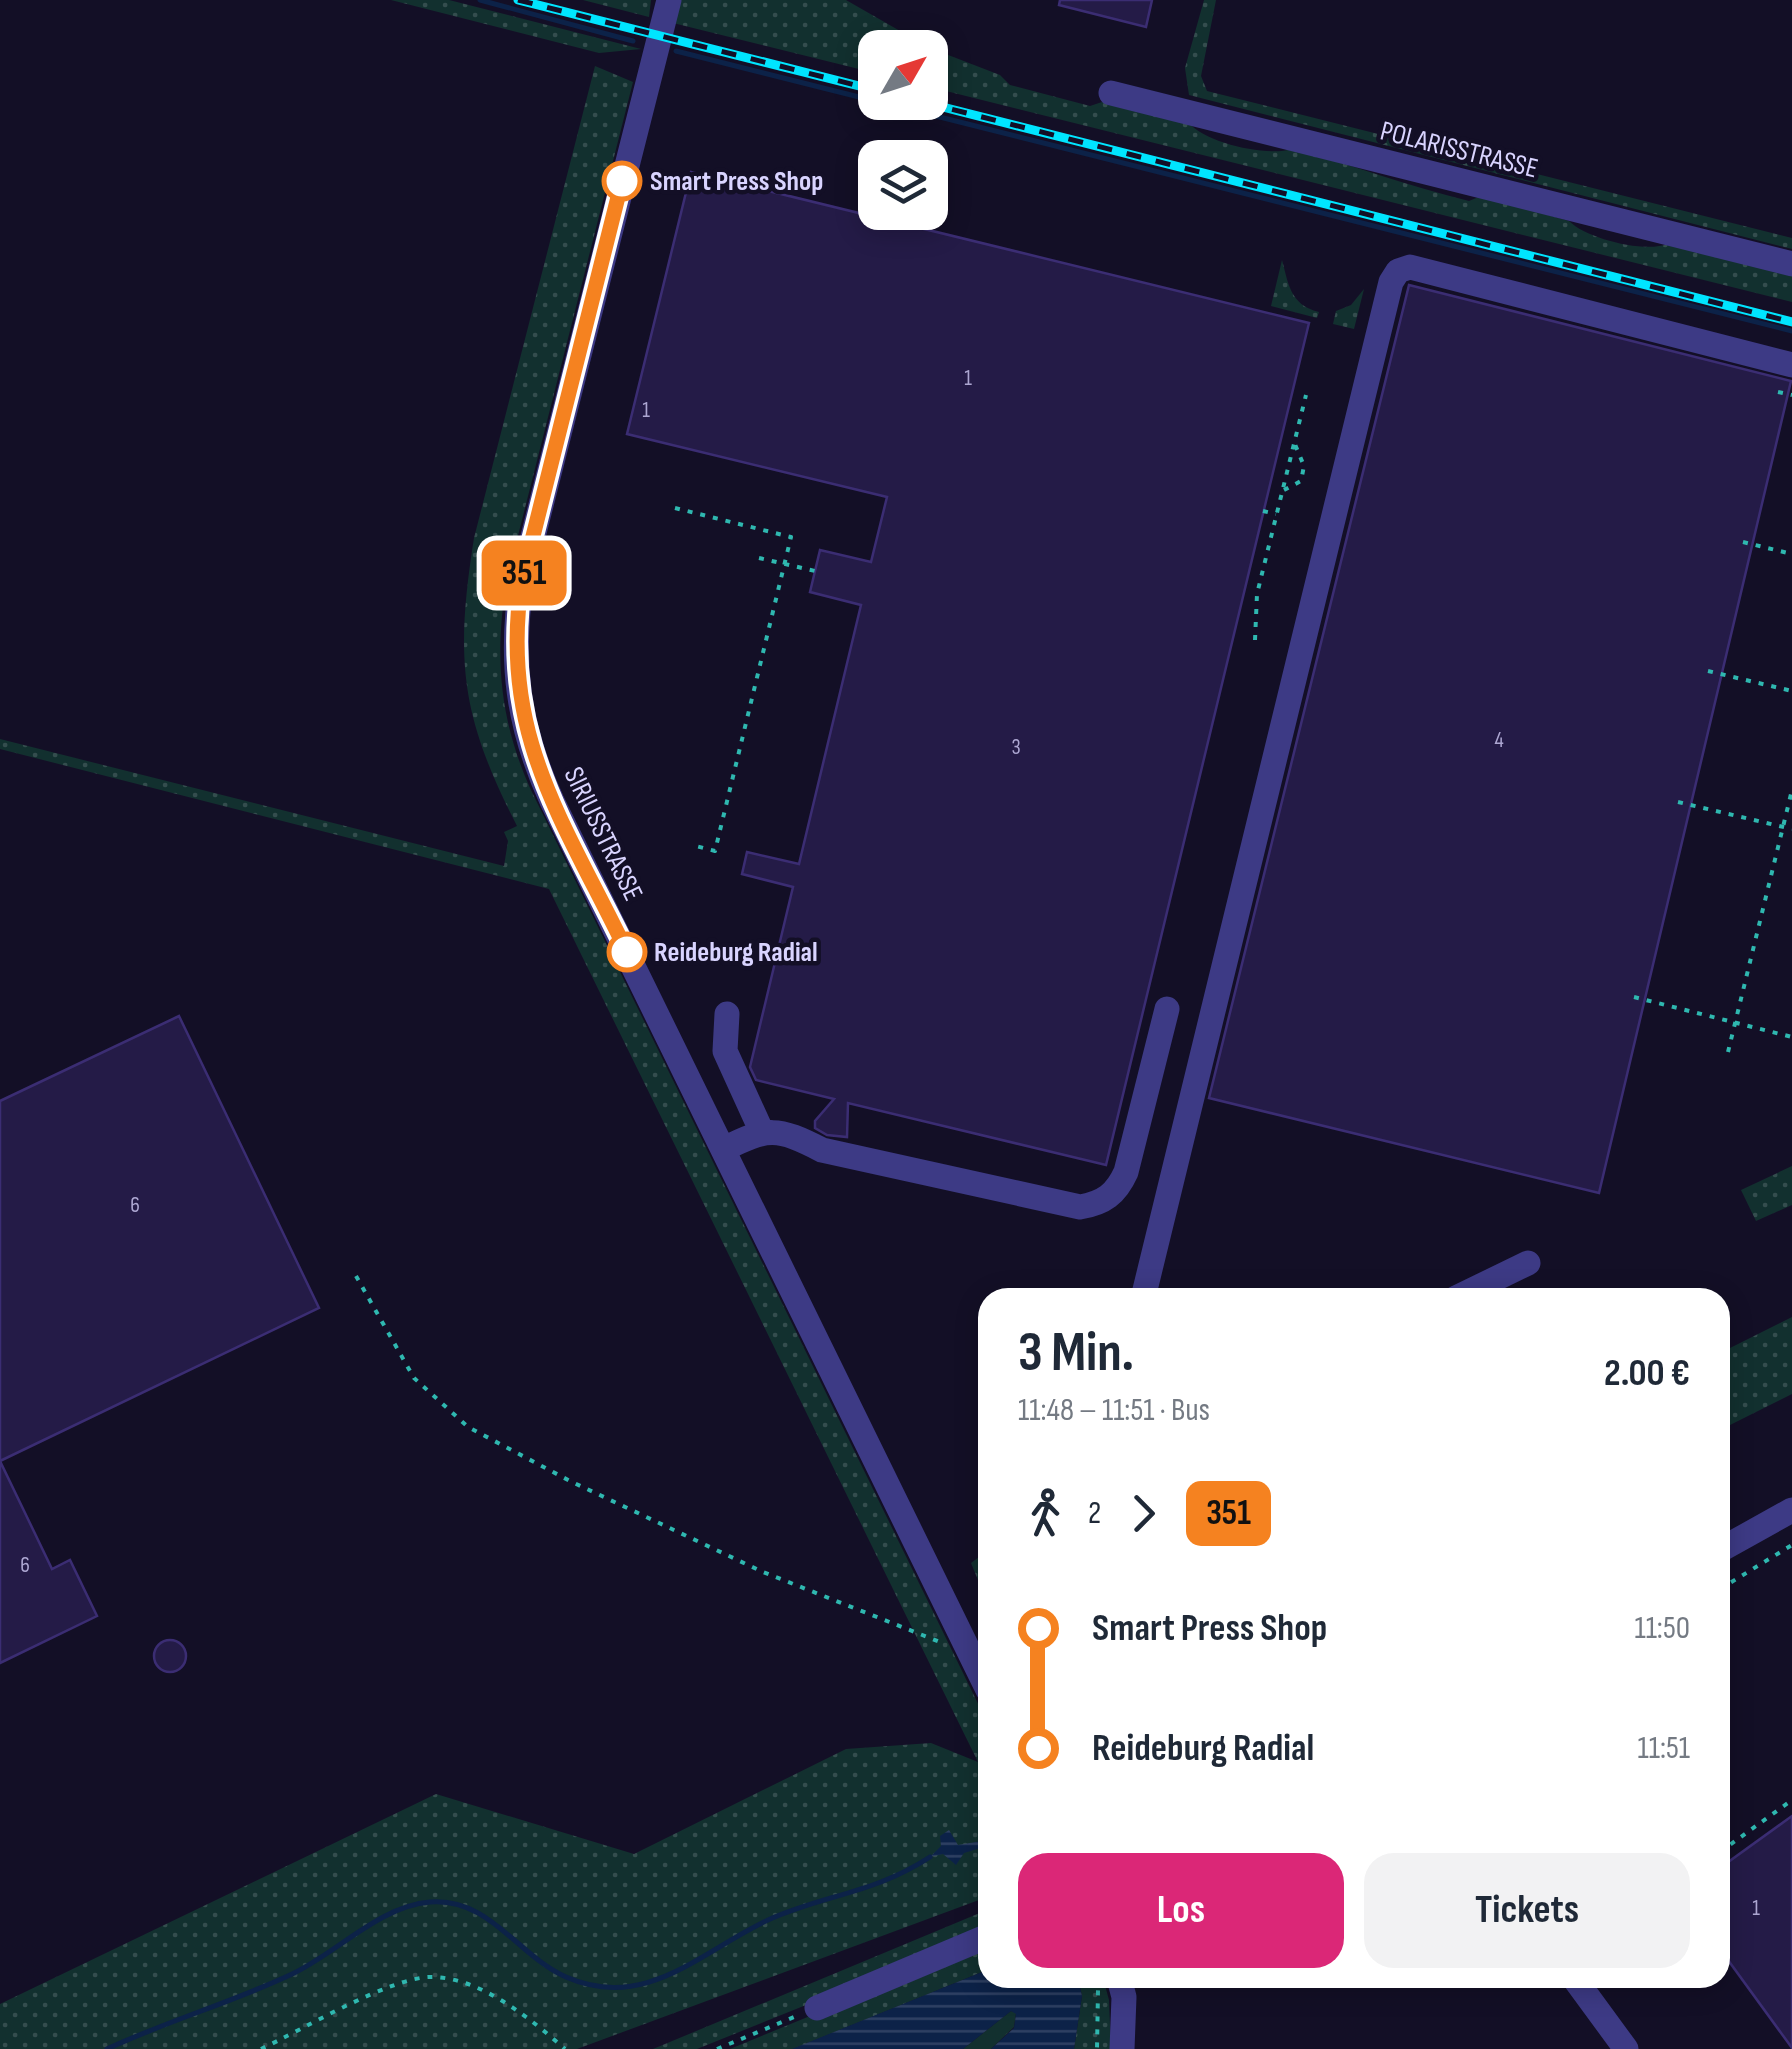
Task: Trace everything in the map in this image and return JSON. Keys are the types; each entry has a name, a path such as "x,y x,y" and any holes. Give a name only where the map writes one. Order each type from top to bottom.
{"street":[{"name":"SIRIUSSTRASSE","path":"669,0 522,580 515,676 534,761 978,1670"},
{"name":"POLARISSTRASSE","path":"1112,94 1792,264"},
{"path":"1145,1288 1392,282 1398,271 1410,268 1792,365"},
{"path":"724,1149 761,1130 788,1133 822,1150 1080,1207 1096,1205 1120,1187 1126,1172 1167,1009"},
{"path":"728,1014 725,1051 761,1130"},
{"path":"1477,1288 1528,1263"},
{"path":"1730,1544 1792,1510"},
{"path":"818,2008 978,1940"},
{"path":"1122,1988 1122,2049"},
{"path":"1581,1988 1626,2049"}],"path":[{"path":"1778,392 1792,395"},
{"path":"1254,640 1257,594 1306,395"},
{"path":"1282,490 1301,481 1302,458 1294,442"},
{"path":"675,508 792,537 715,851 692,845"},
{"path":"1263,511 1276,514"},
{"path":"1743,542 1792,554"},
{"path":"760,558 815,571"},
{"path":"1245,592 1257,594"},
{"path":"1708,672 1792,691"},
{"path":"1728,1052 1792,790"},
{"path":"1678,802 1792,829"},
{"path":"1634,998 1792,1037"},
{"path":"356,1276 414,1378 468,1426 570,1481 764,1572 924,1638 964,1642"},
{"path":"1730,1583 1792,1545"},
{"path":"1730,1845 1792,1800"},
{"path":"261,2049 390,1988 432,1977 466,1984 493,1997 566,2049"},
{"path":"1097,1988 1097,2049"},
{"path":"717,2049 818,2008"}],"green space":[{"path":"391,0 449,0 641,49 599,53"},
{"path":"583,0 651,0 649,17"},
{"path":"679,0 846,0 898,30 858,30 858,69 673,23"},
{"path":"1204,0 1216,0 1201,76 1207,91 1792,238 1792,249 1189,95 1185,68"},
{"path":"948,55 1000,75 1010,85 1090,106 1105,101 1189,123 1209,137 1238,146 1268,151 1292,149 1469,201 1481,196 1569,221 1616,243 1645,247 1668,244 1792,275 1792,302 948,91"},
{"path":"595,66 633,82 507,579 500,660 506,711 530,788 978,1704 978,1762 549,889 0,749 0,739 504,866 508,841 504,832 517,826 484,751 467,686 465,618 474,538"},
{"path":"1282,260 1296,298 1319,312 1317,318 1271,306"},
{"path":"1364,289 1354,329 1333,324 1336,311 1351,305"},
{"path":"1792,1166 1792,1205 1756,1221 1741,1190"},
{"path":"1792,1317 1792,1394 1730,1425 1730,1348"},
{"path":"978,1558 978,1580 971,1563"},
{"path":"931,1743 978,1762 978,1900 577,2049 0,2049 0,2004 436,1794 634,1854 846,1749"},
{"path":"978,1914 978,1936 697,2049 653,2049"},
{"path":"978,1947 978,1974 793,2049 730,2049"},
{"path":"1080,1988 1106,1988 1111,2049 1074,2049"},
{"path":"1011,2011 1016,2013 1014,2027 991,2049 963,2049"}],"water":[{"path":"949,1830 958,1845 978,1842 978,1849 964,1853 956,1865 943,1854 930,1857 941,1846 940,1836"},
{"path":"978,1974 978,1988 1080,1988 1082,1996 1074,2049 991,2049 1014,2028 1016,2014 1011,2011 963,2049 792,2049"}],"building":[{"path":"1060,0 1152,0 1146,27 1059,5"},
{"path":"691,172 858,213 858,230 928,230 1309,323 1106,1165 848,1103 847,1137 827,1135 815,1128 815,1121 834,1099 756,1080 750,1067 793,887 742,874 747,852 799,864 861,605 810,592 820,550 871,562 887,497 627,434"},
{"path":"1409,285 1791,381 1599,1193 1209,1098"},
{"path":"179,1016 319,1308 0,1461 0,1101"},
{"path":"0,1461 52,1569 70,1560 97,1616 0,1663"},
{"path":"170,1640 182,1644 186,1656 182,1668 170,1672 158,1668 154,1656 158,1644"},
{"path":"1792,1816 1792,2048 1730,1963 1730,1861"}],"waterway":[{"path":"480,0 633,41"},
{"path":"676,51 858,97"},
{"path":"948,119 1792,331"},
{"path":"107,2049 290,1975 375,1921 411,1905 451,1903 469,1909 566,1977 595,1986 622,1987 672,1973 768,1920 889,1879 930,1857"}],"railway":[{"path":"518,0 858,86"},
{"path":"948,108 1792,322"}],"bus line":[{"name":"351","path":"622,181 522,580 514,642 519,707 534,761 627,952"}],"place":[{"name":"Smart Press Shop","path":"622,181"},
{"name":"Reideburg Radial","path":"627,952"}]}
